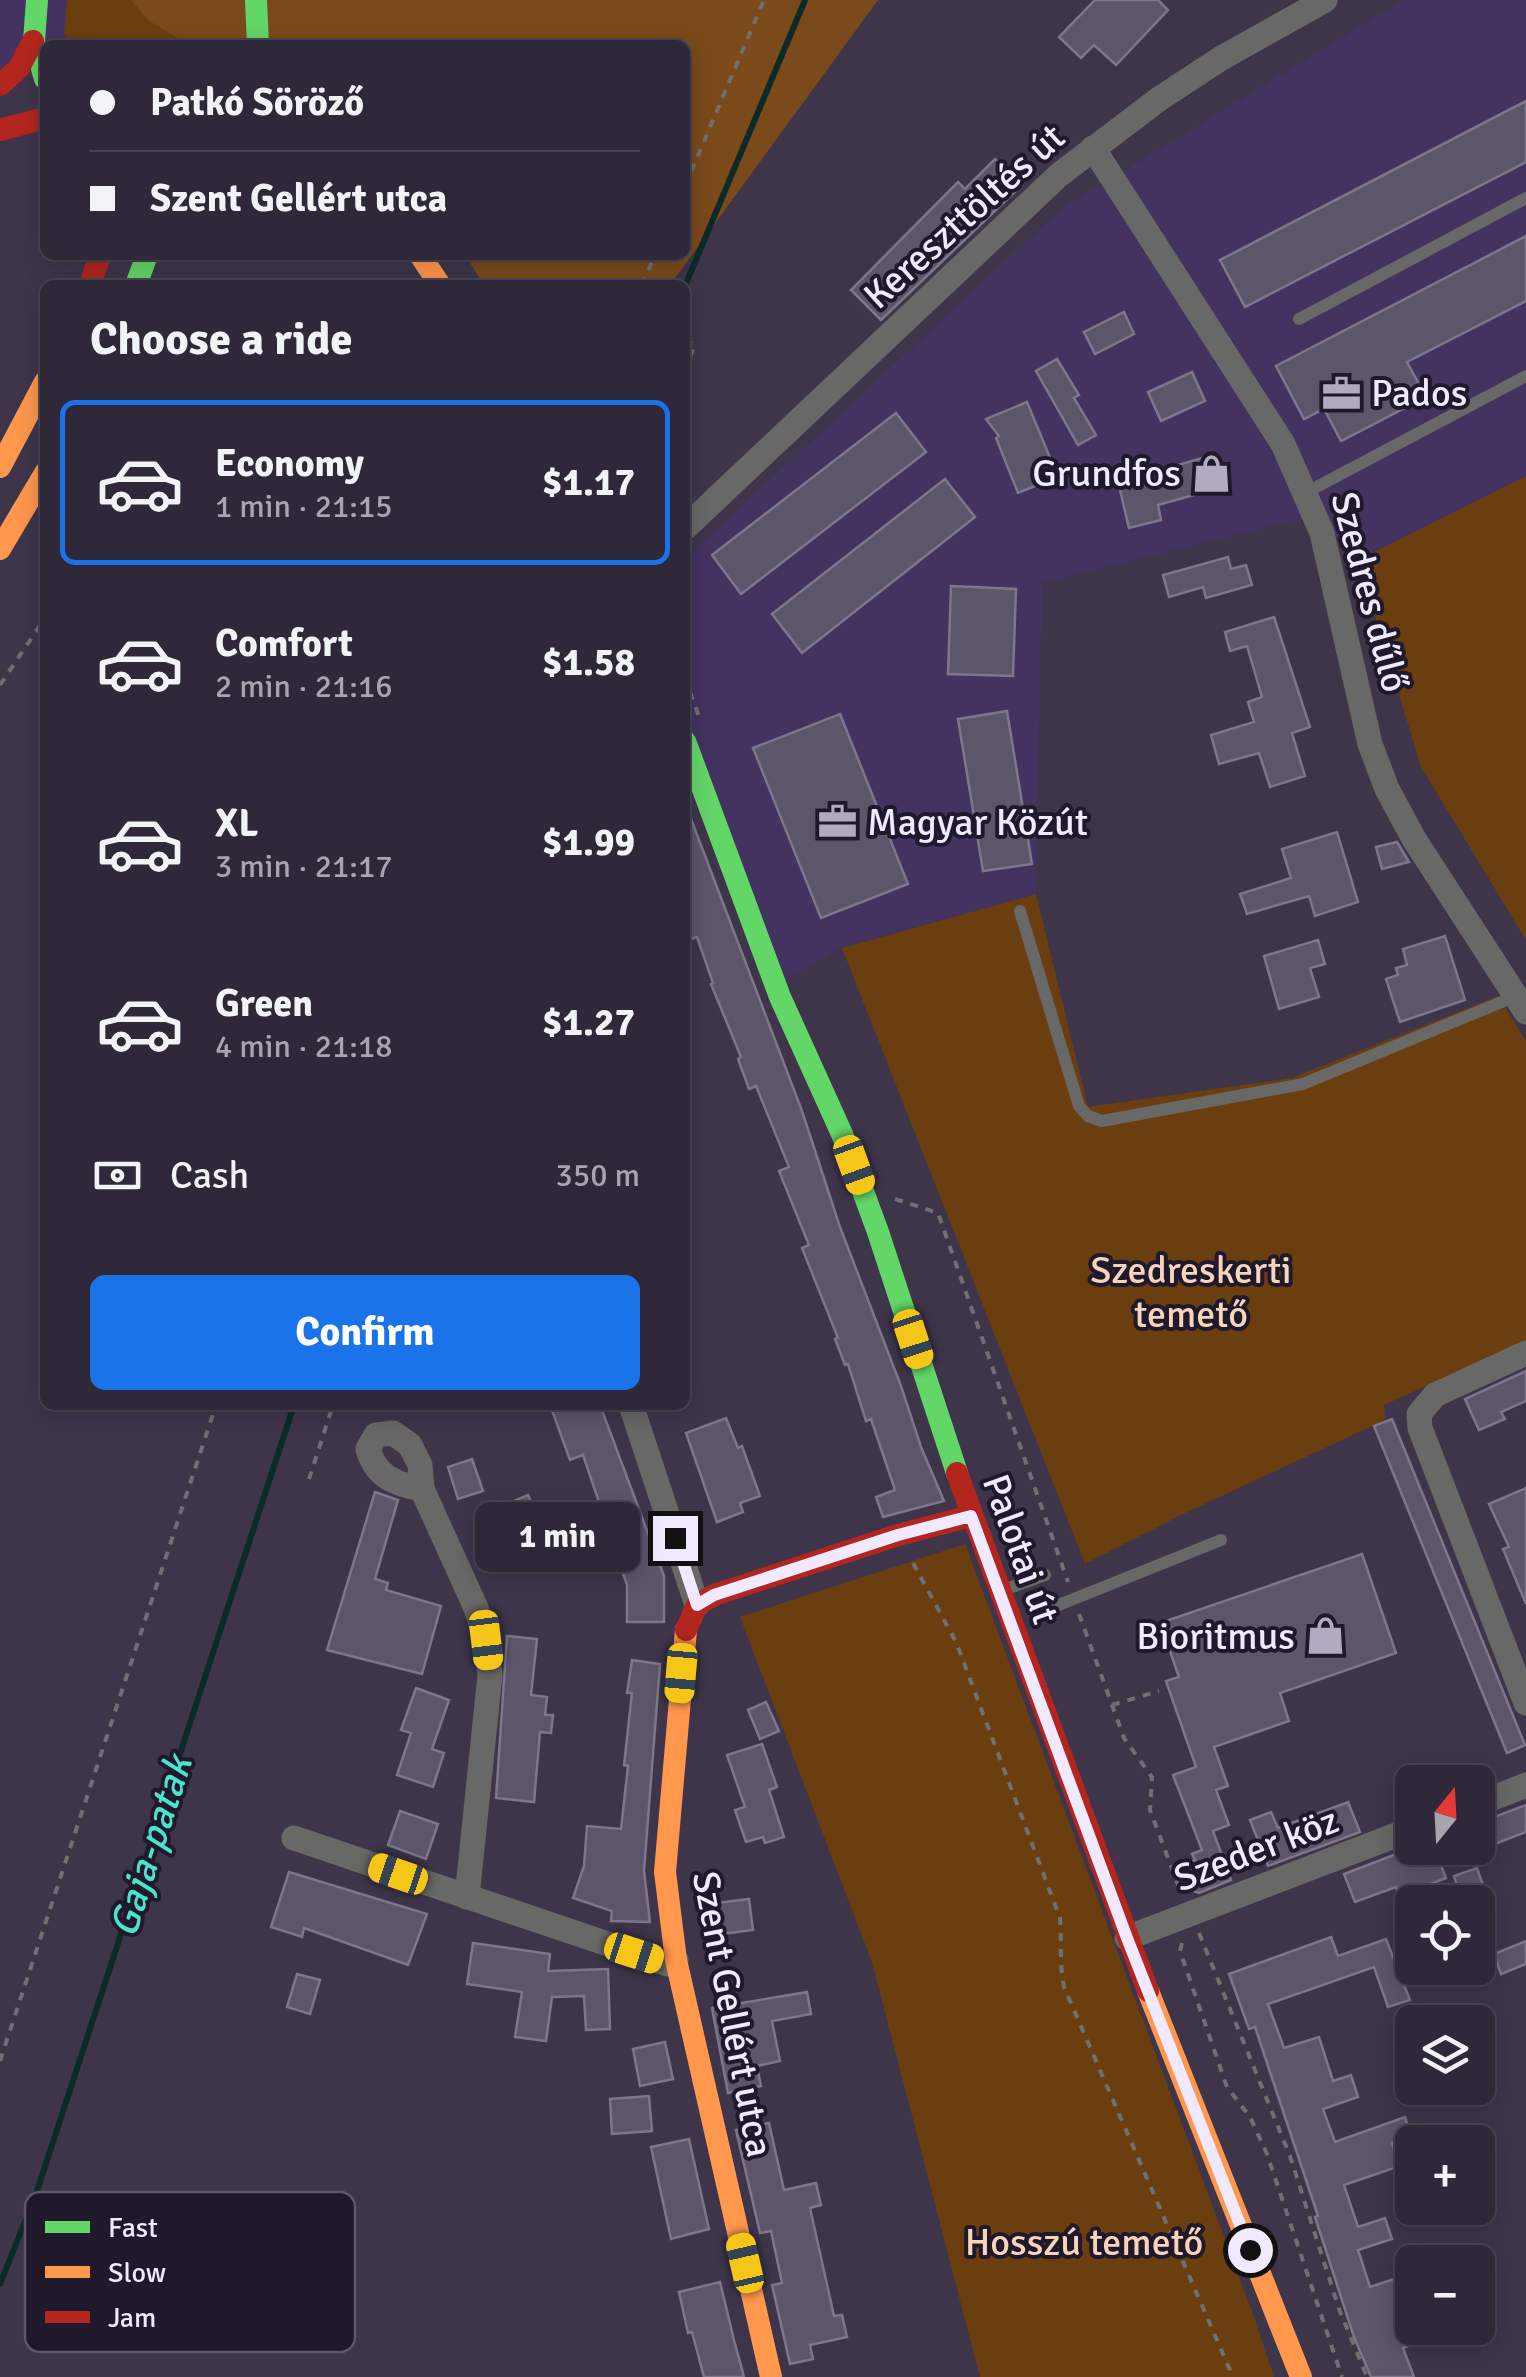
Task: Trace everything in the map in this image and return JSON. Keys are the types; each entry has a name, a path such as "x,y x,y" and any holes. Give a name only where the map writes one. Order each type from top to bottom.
{"main road":[{"path":"37,0 32,23 40,64"},
{"path":"256,0 258,40"},
{"path":"0,85 19,68 33,41"},
{"path":"0,130 40,119"},
{"path":"0,467 40,391"},
{"path":"0,549 40,481"},
{"name":"Palotai út","path":"695,737 780,998 860,1180 999,1592 1127,1938 1301,2377"},
{"path":"697,1605 714,1595 898,1535 971,1516"},
{"name":"Szent Gellért utca","path":"697,1605 684,1634 665,1872 676,1960 771,2377"}],"street":[{"name":"Kereszttöltés út","path":"690,523 1028,202 1093,148 1204,69 1324,0"},
{"name":"Szedres dűlő","path":"1093,148 1283,444 1322,533 1370,744 1388,789 1414,839 1523,1006"},
{"path":"1526,1353 1434,1395 1420,1414 1420,1428 1526,1703"},
{"path":"633,1410 697,1605"},
{"path":"422,1490 476,1608 486,1640 490,1675 467,1898"},
{"path":"1495,1797 1526,1785"},
{"name":"Szeder köz","path":"1127,1938 1395,1835"},
{"path":"294,1838 667,1964 676,1960"}],"lane":[{"path":"1298,318 1526,198"},
{"path":"1307,492 1526,376"},
{"path":"1020,911 1079,1106 1088,1116 1102,1121 1303,1084 1523,1006"},
{"path":"1056,1606 1221,1540"},
{"path":"999,1592 1044,1575"}],"path":[{"path":"690,174 764,0"},
{"path":"0,685 40,625"},
{"path":"690,708 695,737"},
{"path":"889,1197 938,1213 1124,1738 1152,1777 1150,1810 1290,2156 1339,2308 1367,2377"},
{"path":"0,2060 214,1410"},
{"path":"309,1479 331,1410"},
{"path":"898,1535 956,1642 1060,1918 1059,1966 1064,1986 1234,2377"},
{"path":"1112,1705 1158,1691"},
{"path":"1189,1914 1180,1952 1227,2087 1250,2117 1267,2154 1342,2377"}],"shaded area":[{"path":"0,0 131,0 87,40 40,40 40,48 0,74"},
{"path":"131,0 878,0 690,258 690,40 181,40 149,21"},
{"path":"1403,0 1526,0 1526,476 1368,555 1300,519 1042,583 1036,894 842,947 767,991 690,786 690,554 1060,210"},
{"path":"468,260 688,260 674,280 481,280"}],"green space":[{"path":"67,0 238,0 237,40 66,40"},
{"path":"1526,476 1526,940 1421,767 1368,593 1368,555"},
{"name":"Szedreskerti temető","path":"1036,894 1088,1107 1292,1078 1498,996 1526,1041 1526,1341 1384,1405 1385,1420 1085,1564 842,948"},
{"name":"Hosszú temető","path":"965,1544 1274,2377 980,2377 872,1962 740,1617"}],"building":[{"path":"1095,0 1158,0 1168,10 1116,65 1094,45 1081,58 1059,37"},
{"path":"1526,101 1526,162 1245,307 1220,260"},
{"path":"995,159 1022,185 881,320 851,290 958,182 965,189"},
{"path":"1526,236 1526,301 1407,362 1426,397 1341,441 1324,409 1304,419 1276,366"},
{"path":"1124,312 1134,334 1095,354 1084,332"},
{"path":"1057,359 1079,395 1074,398 1096,435 1078,445 1036,371"},
{"path":"1192,372 1205,401 1161,421 1148,392"},
{"path":"1027,402 1058,477 1018,493 996,438 999,436 986,419"},
{"path":"896,413 926,452 741,594 712,555"},
{"path":"1216,454 1226,486 1158,505 1161,520 1129,528 1119,486 1159,476 1157,471"},
{"path":"945,479 975,517 802,653 772,614"},
{"path":"1228,557 1231,569 1246,565 1252,585 1206,598 1203,587 1169,597 1163,575"},
{"path":"951,586 1016,589 1013,676 948,674"},
{"path":"1274,617 1310,727 1292,733 1305,776 1270,787 1259,753 1219,764 1211,735 1254,722 1248,702 1262,697 1247,646 1230,651 1225,632"},
{"path":"1007,711 1032,864 983,871 958,719"},
{"path":"840,714 908,884 821,918 753,748"},
{"path":"690,816 944,1501 883,1517 876,1497 895,1490 871,1419 866,1421 802,1248 809,1245 779,1171 789,1167 756,1086 749,1089 697,937 691,939"},
{"path":"1337,832 1358,902 1315,916 1309,896 1247,914 1240,894 1291,878 1282,849"},
{"path":"1397,842 1409,862 1382,869 1376,847"},
{"path":"1445,936 1465,1000 1400,1022 1386,979 1398,975 1396,968 1407,965 1403,949"},
{"path":"1318,940 1325,964 1310,968 1319,997 1279,1009 1264,956"},
{"path":"1526,1371 1526,1401 1501,1412 1505,1419 1479,1430 1465,1399"},
{"path":"552,1410 602,1410 664,1576 664,1622 627,1622 627,1585 583,1455 570,1460"},
{"path":"726,1418 738,1448 742,1446 760,1496 740,1503 743,1512 717,1522 686,1433"},
{"path":"1392,1419 1525,1745 1507,1753 1374,1426"},
{"path":"472,1459 483,1491 458,1499 448,1467"},
{"path":"1526,1488 1526,1604 1503,1549 1509,1547 1489,1504"},
{"path":"375,1492 398,1500 375,1579 388,1583 386,1590 441,1606 422,1674 327,1650"},
{"path":"528,1495 537,1515 526,1520 532,1535 492,1552 477,1516"},
{"path":"1362,1554 1396,1653 1280,1693 1289,1721 1214,1747 1228,1786 1216,1790 1229,1825 1213,1831 1231,1880 1199,1893 1191,1890 1182,1864 1195,1860 1192,1854 1202,1850 1173,1775 1196,1767 1166,1681 1179,1677 1160,1623"},
{"path":"507,1636 537,1639 531,1695 547,1697 545,1715 553,1715 551,1733 540,1732 534,1802 496,1798"},
{"path":"632,1660 660,1664 644,1871 650,1922 611,1921 612,1911 573,1898 584,1866 587,1826 621,1829"},
{"path":"416,1688 449,1700 432,1749 444,1753 433,1787 397,1775 411,1733 401,1730"},
{"path":"766,1702 779,1731 760,1739 748,1710"},
{"path":"762,1744 777,1787 769,1790 784,1837 765,1843 763,1837 746,1842 735,1810 745,1807 727,1755"},
{"path":"1348,1802 1360,1832 1268,1866 1250,1820 1271,1812 1278,1828"},
{"path":"1526,1805 1526,1832 1495,1844 1495,1817"},
{"path":"400,1811 438,1824 426,1859 388,1845"},
{"path":"1395,1854 1395,1865 1441,1865 1446,1878 1428,1885 1395,1885 1355,1902 1344,1874"},
{"path":"1477,1868 1483,1885 1457,1885 1454,1876"},
{"path":"289,1872 427,1914 408,1965 304,1928 302,1937 271,1927"},
{"path":"749,1899 753,1930 705,1936 701,1905"},
{"path":"1331,1937 1338,1956 1386,1939 1395,1962 1395,1985 1404,1985 1410,2000 1388,2007 1374,1967 1268,2004 1284,2048 1319,2037 1333,2081 1351,2075 1358,2097 1323,2109 1335,2142 1405,2117 1408,2125 1395,2125 1395,2168 1344,2185 1358,2227 1385,2218 1392,2239 1358,2250 1370,2287 1395,2279 1395,2345 1410,2345 1403,2348 1414,2377 1371,2377 1354,2337 1255,2027 1249,2029 1229,1974"},
{"path":"1526,1941 1526,1964 1501,1974 1495,1954"},
{"path":"473,1943 550,1954 548,1971 608,1969 610,2029 586,2030 584,1996 552,1997 546,2041 515,2037 522,1992 467,1984"},
{"path":"297,1974 320,1980 310,2014 287,2007"},
{"path":"807,1992 811,2014 772,2021 780,2061 757,2066 761,2086 728,2093 712,2008"},
{"path":"665,2042 673,2079 640,2086 633,2049"},
{"path":"649,2096 652,2131 612,2134 610,2099"},
{"path":"769,2123 784,2190 816,2183 821,2205 810,2208 834,2316 842,2315 847,2337 810,2345 813,2359 790,2364 772,2285 782,2283 771,2231 760,2233 736,2130"},
{"path":"689,2139 709,2229 671,2239 651,2147"},
{"path":"720,2282 744,2377 704,2377 692,2332 688,2333 679,2292"}],"waterway":[{"name":"Gaja-patak","path":"688,280 805,0"},
{"name":"Gaja-patak","path":"37,2192 292,1410"},
{"name":"Gaja-patak","path":"0,2284 25,2222"}],"traffic: fast":[{"path":"37,0 34,41 40,62"},
{"path":"256,0 258,40"},
{"path":"138,280 145,260"},
{"path":"690,754 780,997 842,1134 957,1473"}],"traffic: slow":[{"path":"423,260 437,280"},
{"path":"0,467 40,391"},
{"path":"0,549 40,481"},
{"path":"686,1630 665,1872 676,1960 771,2377"},
{"path":"1148,1991 1301,2377"}],"traffic: jam":[{"path":"0,85 19,68 33,41"},
{"path":"0,130 40,119"},
{"path":"92,280 98,260"},
{"path":"957,1473 1148,1991"},
{"path":"686,1630 697,1605 714,1595 898,1535 971,1516"}],"place":[{"name":"Pados","path":"1341,393"},
{"name":"Grundfos","path":"1211,473"},
{"name":"Magyar Közút","path":"837,822"},
{"name":"Bioritmus","path":"1325,1636"}],"route":[{"path":"675,1538 697,1605 714,1595 898,1535 971,1516 1127,1938 1250,2250"}]}
